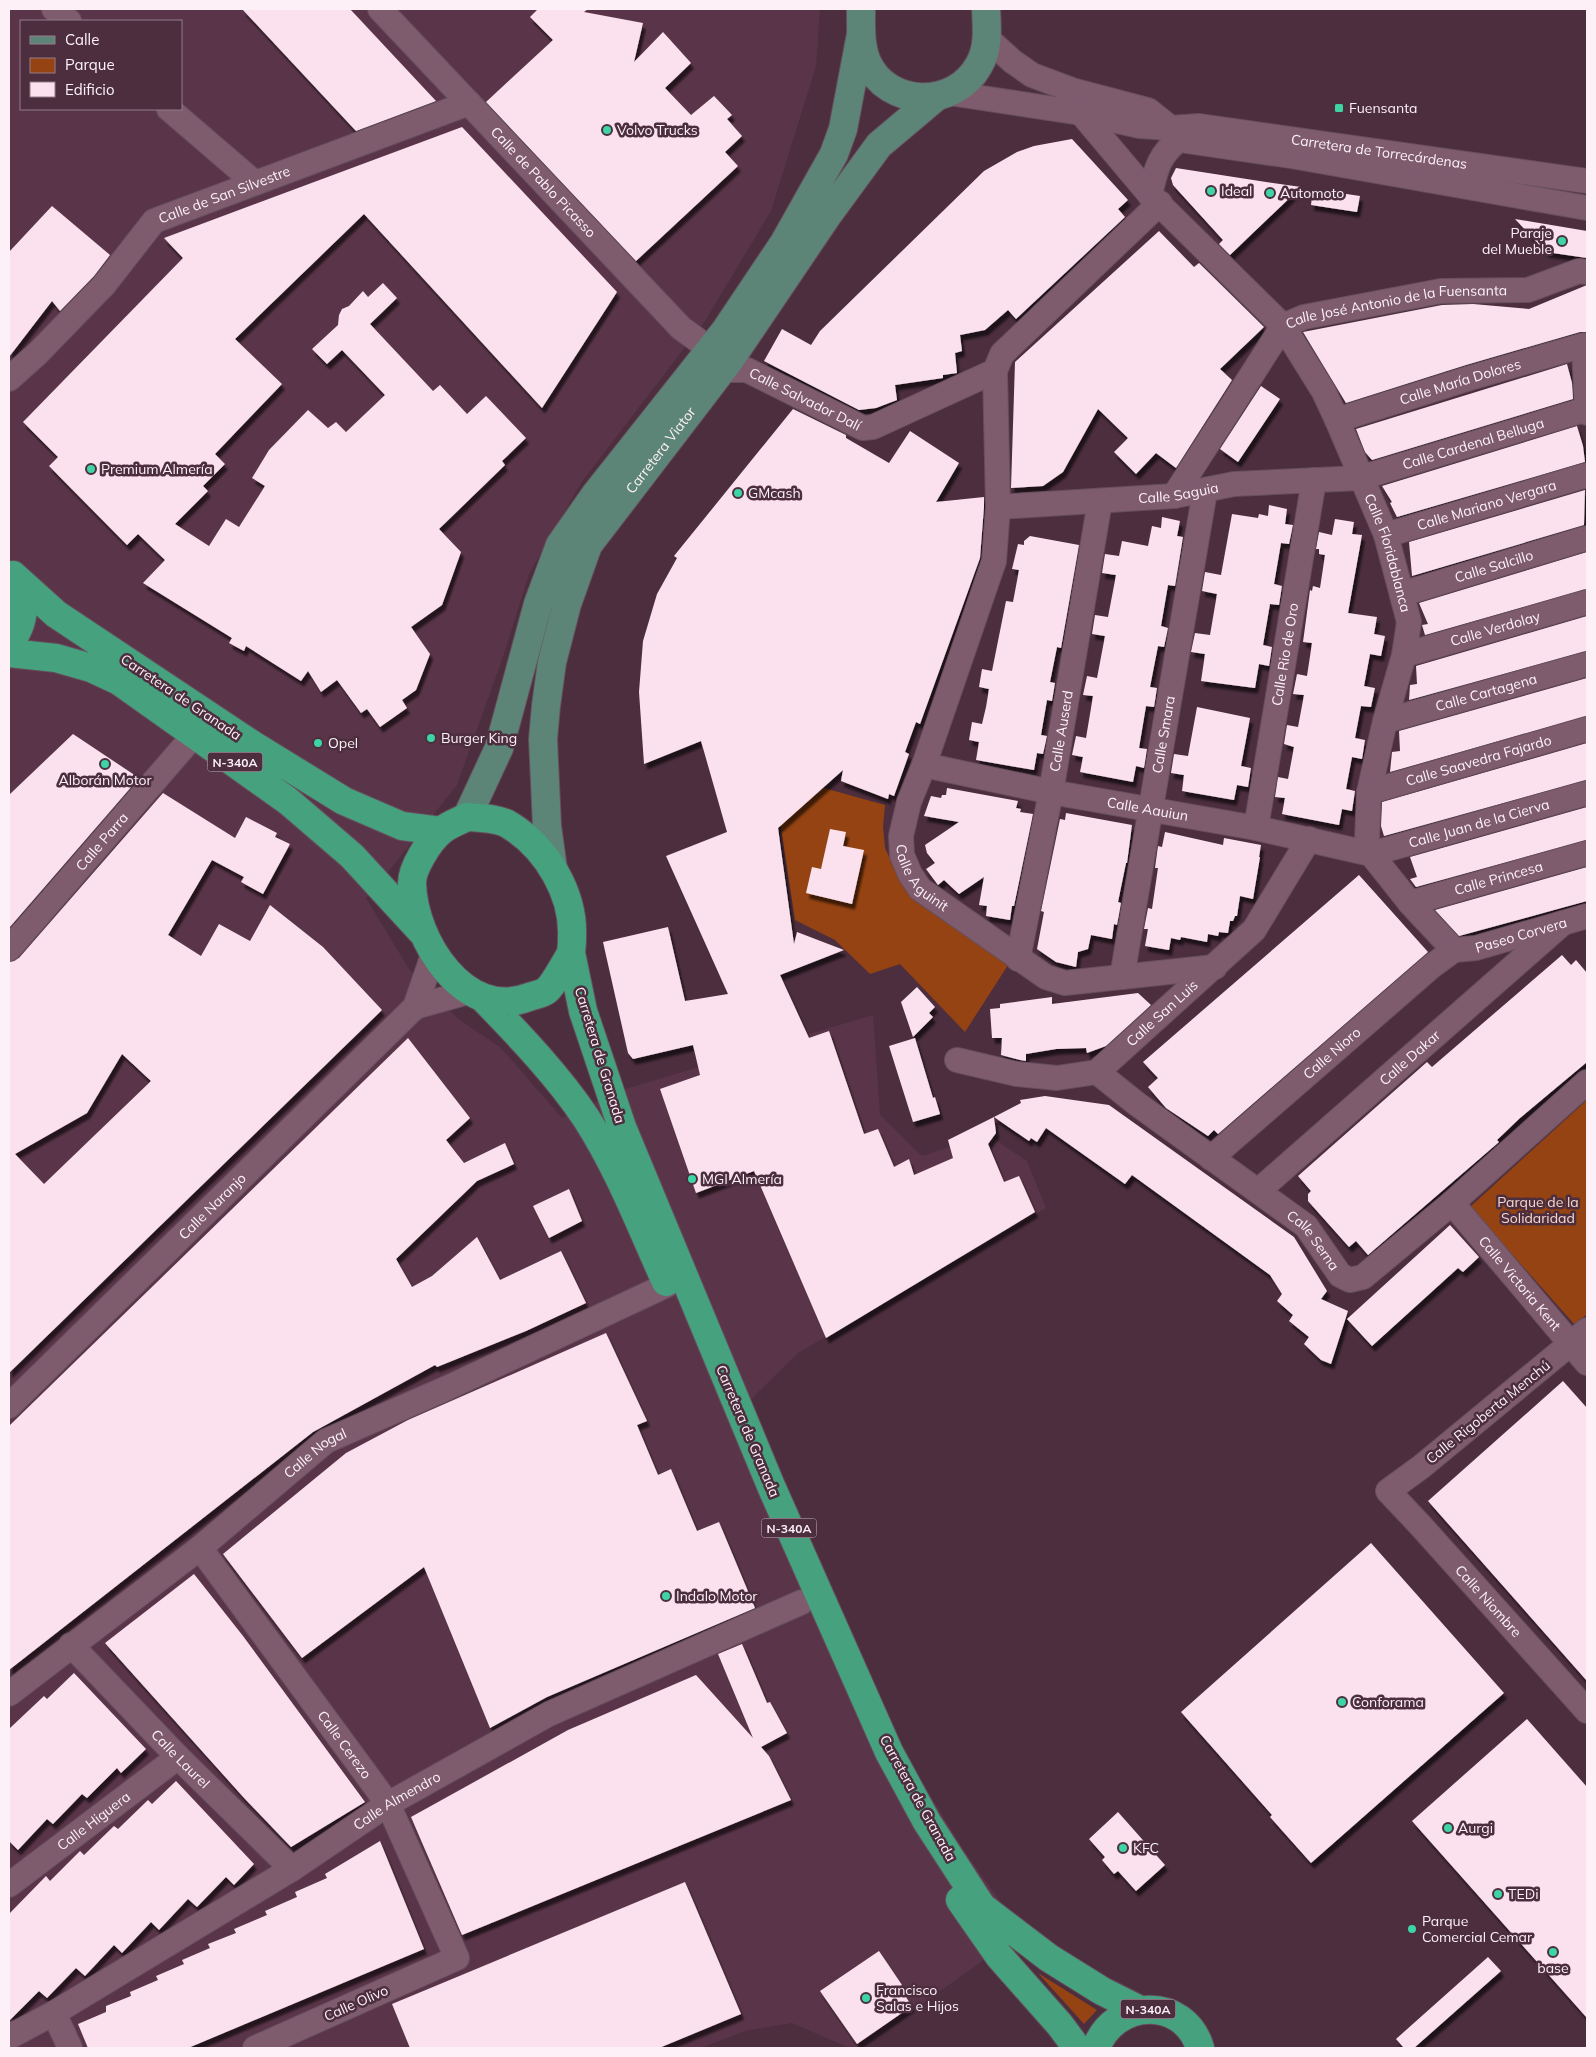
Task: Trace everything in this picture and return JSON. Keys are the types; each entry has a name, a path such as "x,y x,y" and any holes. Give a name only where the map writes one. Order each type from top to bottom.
{"highway":[{"name":"N-340A","path":"9,643 14,637 22,619 24,606 20,587 12,573"},
{"name":"Carretera de Granada","path":"12,573 56,614 253,745 344,800 402,826 441,831"},
{"name":"Carretera de Granada","path":"9,653 56,658 91,668 119,681 288,801 352,856 429,943"},
{"name":"N-340A","path":"467,816 510,824 534,844 553,869 567,898 573,922 571,953 547,990 516,1002 478,995 458,982 442,965 416,916 412,881 423,852 441,831 467,816"},
{"name":"Carretera de Granada","path":"571,953 583,1011 622,1127 771,1486 889,1752 927,1822 982,1907 1049,1958 1102,1991 1140,2010"},
{"name":"Carretera de Granada","path":"478,995 506,1022 566,1090 586,1117 607,1152 712,1384 802,1602 904,1812 948,1882 999,1956 1078,2048"},
{"name":"N-340A","path":"1096,2048 1100,2037 1110,2024 1124,2014 1140,2010 1164,2012 1175,2016 1192,2032 1200,2048"}],"main road":[{"name":"Carretera Viator","path":"553,869 547,826 543,739 552,662 567,604 588,545 716,360 879,145 942,95 962,86 976,70 985,51 987,38 986,9"},
{"name":"Carretera Viator","path":"467,816 499,748 538,604 560,545 595,495 716,360 724,331 784,243 834,154 843,129 861,21"},
{"path":"861,21 863,48 867,62 884,84 895,92 908,96 922,98 942,95"}],"street":[{"path":"54,9 68,20"},
{"name":"Calle de Pablo Picasso","path":"380,9 681,328 716,360"},
{"path":"987,38 1032,75 1072,90 1148,110 1187,141 1291,156 1587,208"},
{"name":"Carretera de Torrecárdenas","path":"942,95 1081,113 1176,132 1199,126 1587,181"},
{"name":"Calle de San Silvestre","path":"9,379 38,353 104,285 154,221 468,103"},
{"path":"171,110 255,183"},
{"name":"Calle Floridablanca","path":"1081,113 1155,199 1284,326 1324,392 1386,535 1410,622 1404,655 1385,721 1369,792 1367,840 1371,854"},
{"path":"998,507 995,371 1002,354 1155,199 1156,167 1176,132"},
{"path":"1508,195 1510,170"},
{"name":"Calle José Antonio de la Fuensanta","path":"1174,496 1284,326 1304,317 1440,291 1528,290 1579,271 1587,272"},
{"name":"Calle María Dolores","path":"1337,420 1470,378 1584,345 1587,409"},
{"name":"Calle Salvador Dalí","path":"716,360 746,370 863,428 873,427 995,371"},
{"path":"1587,409 1587,414"},
{"name":"Calle Cardenal Belluga","path":"1360,478 1587,409"},
{"name":"Calle Mariano Vergara","path":"1386,535 1587,475"},
{"name":"Calle Saguia","path":"998,507 1174,496 1234,484 1360,478"},
{"name":"Calle Rio de Oro","path":"1256,828 1314,480"},
{"name":"Calle Smara","path":"1122,977 1205,491"},
{"name":"Calle Auserd","path":"1018,959 1051,792 1100,501"},
{"name":"Calle Aguinit","path":"998,507 994,561 924,765 908,802 901,836 902,856 910,874 920,889 1018,959 1046,977 1065,983 1215,967"},
{"name":"Calle Salcillo","path":"1402,594 1587,538"},
{"name":"Calle Verdolay","path":"1404,655 1587,602"},
{"name":"Calle Cartagena","path":"1385,721 1587,664"},
{"name":"Calle Saavedra Fajardo","path":"1369,792 1587,729"},
{"name":"Calle Parra","path":"9,949 195,734"},
{"name":"Calle Aauiun","path":"924,765 1051,792 1256,828 1371,854"},
{"name":"Calle Juan de la Cierva","path":"1371,854 1587,793"},
{"name":"Calle San Luis","path":"1097,1072 1254,930 1309,839"},
{"name":"Calle Princesa","path":"1410,903 1587,853"},
{"path":"1371,854 1410,903 1454,950"},
{"name":"Paseo Corvera","path":"1454,950 1476,948 1587,916"},
{"name":"Calle Dakar","path":"1258,1191 1563,923"},
{"name":"Calle Naranjo","path":"9,1406 415,1007 429,943"},
{"name":"Calle Nioro","path":"1211,1158 1432,966 1454,950"},
{"name":"Calle Naranjo","path":"415,1007 478,995"},
{"path":"957,1060 1018,1074 1057,1078 1097,1072"},
{"name":"Calle Serna","path":"1097,1072 1137,1104 1306,1226 1340,1275 1350,1280 1363,1277 1452,1203 1587,1082"},
{"name":"Calle Victoria Kent","path":"1452,1203 1579,1337 1587,1362"},
{"name":"Calle Nogal","path":"9,1694 200,1548 326,1441 447,1388 667,1285"},
{"name":"Calle Rigoberta Menchú","path":"1388,1492 1579,1337"},
{"name":"Calle Niombre","path":"1388,1492 1421,1526 1587,1711"},
{"name":"Calle Cerezo","path":"200,1548 388,1804 457,1958"},
{"name":"Calle Almendro","path":"10,2035 54,2013 292,1869 388,1804 548,1714 802,1602"},
{"name":"Calle Laurel","path":"71,1645 178,1757 292,1869"},
{"name":"Calle Higuera","path":"9,1885 178,1757"},
{"name":"Calle Olivo","path":"255,2048 457,1958"},
{"path":"54,2013 70,2048"}],"shaded area":[{"path":"9,9 820,9 816,66 771,211 705,321 581,483 529,574 504,654 457,785 366,898 409,969 457,1018 501,1048 562,1118 619,1091 873,1015 880,1115 922,1156 988,1135 1027,1161 1046,1208 798,1353 749,1401 906,1756 964,1851 1018,1926 981,1962 860,2048 850,2048 792,2023 745,2031 701,2048 9,2048"}],"green space":[{"path":"824,788 885,805 883,827 885,848 898,876 918,902 1008,965 965,1032 900,964 870,974 835,940 795,920 780,822"},
{"name":"Parque de la Solidaridad","path":"1587,1100 1587,1314 1575,1325 1470,1207"},
{"path":"1038,1973 1097,2010 1084,2024"}],"building":[{"path":"242,9 350,9 436,101 356,131"},
{"path":"538,9 588,9 584,12 643,23 634,62 663,32 691,63 665,88 691,115 714,96 732,115 727,119 742,136 725,152 738,166 636,261 486,102 553,40 530,17"},
{"path":"462,127 617,292 542,408 364,214 235,339 282,384 215,454 225,464 203,486 208,491 175,524 209,546 226,519 239,527 265,486 252,478 269,450 308,410 328,428 336,422 346,432 385,395 342,350 327,364 312,349 338,325 342,309 349,306 363,291 368,297 383,283 397,298 370,324 433,391 440,385 467,414 486,396 526,438 502,461 505,465 439,529 461,552 442,605 411,627 430,654 416,690 402,700 407,708 380,727 367,709 361,713 337,680 321,692 308,671 301,681 246,646 244,651 229,643 232,638 143,583 165,560 138,534 127,545 49,466 58,457 23,422 183,258 164,238"},
{"path":"1072,139 1128,200 1118,209 1125,217 1016,319 1008,310 985,330 960,335 962,351 955,353 957,373 943,375 943,378 895,385 897,400 876,408 859,410 764,361 782,329 811,345 820,331 984,171 1017,152 1034,146"},
{"path":"1176,168 1301,187 1230,255 1219,244 1223,240 1173,185 1171,178"},
{"path":"1313,189 1360,196 1357,212 1311,205"},
{"path":"52,206 110,255 94,276 60,311 52,301 9,357 9,252"},
{"name":"Paraje del Mueble","path":"1515,219 1587,231 1587,258 1546,252"},
{"path":"1159,231 1194,267 1199,263 1264,327 1220,369 1232,380 1176,468 1156,453 1136,474 1114,452 1128,438 1098,409 1063,472 1043,486 1011,488 1015,362"},
{"path":"1587,285 1587,332 1580,332 1466,365 1346,403 1303,332 1442,305 1473,304 1529,309"},
{"path":"1567,364 1572,383 1573,399 1372,460 1365,452 1356,429"},
{"path":"1261,386 1280,399 1238,462 1220,449"},
{"path":"793,409 846,435 846,438 889,463 910,431 959,463 936,502 984,497 984,507 980,558 920,724 916,722 905,752 909,754 894,796 889,794 888,799 841,781 843,770 778,828 794,944 797,932 844,950 780,975 809,1038 829,1031 864,1134 878,1129 894,1167 909,1159 914,1175 953,1158 948,1140 994,1117 996,1133 988,1144 1004,1182 1019,1176 1035,1212 826,1338 754,1171 696,1193 660,1089 700,1075 693,1045 633,1059 628,1053 603,942 668,927 685,1001 728,994 666,856 727,832 701,741 644,764 639,692 643,641 657,594 677,558 674,556"},
{"path":"1577,426 1583,446 1585,462 1397,517 1390,503 1392,502 1382,486"},
{"path":"1585,490 1584,525 1412,576 1409,542"},
{"path":"1269,505 1287,509 1285,524 1293,525 1289,544 1281,543 1274,584 1282,586 1279,605 1270,604 1263,645 1272,647 1269,666 1259,664 1255,688 1201,681 1205,654 1191,652 1195,633 1210,635 1217,594 1202,591 1205,572 1221,575 1232,514 1258,518 1259,514 1268,516"},
{"path":"1162,517 1180,521 1177,536 1183,537 1175,586 1168,585 1161,626 1168,628 1164,647 1158,646 1150,687 1157,688 1154,707 1146,706 1139,748 1147,749 1144,768 1136,766 1133,782 1080,772 1083,757 1072,755 1076,736 1086,738 1093,696 1083,695 1087,676 1097,678 1105,636 1092,634 1095,615 1108,617 1116,575 1102,573 1105,554 1119,556 1122,541 1148,546 1152,526 1161,528"},
{"path":"1335,519 1354,522 1352,534 1362,535 1348,613 1377,617 1374,634 1385,636 1381,656 1370,654 1364,686 1375,688 1371,707 1361,706 1355,738 1365,740 1362,759 1352,757 1346,789 1355,791 1352,811 1342,809 1339,825 1282,814 1285,798 1275,797 1278,777 1288,779 1294,747 1284,744 1287,725 1298,727 1304,695 1293,694 1297,674 1307,676 1312,643 1303,642 1310,590 1312,591 1313,586 1320,588 1325,555 1319,554 1319,549 1316,549 1319,532 1332,535"},
{"path":"1030,536 1079,545 1061,648 1057,647 1050,682 1055,683 1052,701 1047,700 1041,735 1047,736 1043,754 1037,753 1034,770 976,760 979,742 969,740 972,722 982,724 986,707 989,689 979,687 982,669 992,671 1006,601 1013,602 1019,570 1012,569 1018,544 1024,545 1024,541"},
{"path":"1587,552 1587,589 1425,635 1422,625 1428,624 1419,603"},
{"path":"1587,616 1587,651 1409,700 1410,685 1417,684 1416,666"},
{"path":"1587,678 1587,716 1390,772 1392,752 1400,751 1399,731"},
{"path":"1197,707 1250,718 1241,766 1251,768 1248,787 1237,785 1234,800 1182,791 1184,775 1171,773 1174,754 1188,756"},
{"path":"73,734 139,778 9,928 9,795"},
{"path":"1587,743 1587,780 1384,836 1381,826 1382,802"},
{"path":"947,788 1018,801 1016,808 1021,809 1020,812 1033,814 1010,920 986,916 987,906 979,905 984,877 959,894 944,880 938,885 926,869 935,863 927,853 925,845 959,822 924,816 931,796 941,798 942,795 946,795"},
{"path":"163,793 235,838 246,817 277,833 275,837 290,844 263,894 241,882 244,877 212,860 168,935 201,956 219,924 250,941 270,905 323,947 382,1010 9,1373 9,962 19,958","holes":["122,1054 151,1081 44,1184 15,1154 87,1113"]},
{"path":"1587,807 1587,840 1416,887 1410,879 1417,877 1410,857"},
{"path":"1066,813 1132,825 1127,863 1118,902 1121,903 1117,925 1114,924 1112,939 1091,935 1088,949 1078,952 1076,967 1056,962 1037,949 1044,912 1041,911 1060,819 1065,820"},
{"path":"830,829 846,832 843,846 864,850 852,904 806,893 812,867 821,869"},
{"path":"1165,832 1223,845 1224,838 1261,845 1253,899 1240,896 1237,916 1235,916 1233,921 1230,921 1228,933 1219,932 1218,936 1208,934 1207,942 1181,937 1180,940 1171,938 1169,950 1145,946 1148,929 1144,929 1148,908 1152,909 1158,868 1155,868 1158,846 1162,847"},
{"path":"1587,867 1587,901 1459,936 1435,910"},
{"path":"1359,875 1428,952 1218,1134 1214,1130 1208,1136 1166,1108 1148,1087 1158,1078 1143,1062"},
{"path":"1562,955 1571,965 1576,960 1587,973 1587,1062 1520,1118 1497,1140 1499,1142 1368,1255 1356,1241 1349,1247 1308,1201 1308,1194 1311,1191 1298,1176 1427,1062 1432,1067"},
{"path":"917,987 935,1007 929,1013 933,1017 913,1037 901,1002"},
{"path":"1138,993 1151,1005 1106,1046 1087,1053 1086,1048 1056,1049 1026,1054 1026,1061 1001,1055 1002,1038 992,1038 990,1009 1000,1008 1000,1004 1052,997 1052,1004"},
{"path":"408,1038 470,1118 446,1140 464,1163 505,1143 514,1164 477,1181 396,1259 412,1287 432,1276 477,1237 500,1280 561,1251 586,1303 526,1331 437,1367 435,1365 313,1432 9,1670 9,1426"},
{"path":"915,1038 933,1098 935,1097 940,1114 913,1122 889,1046"},
{"path":"1045,1096 1109,1105 1294,1237 1327,1291 1321,1299 1348,1311 1331,1364 1321,1360 1304,1344 1309,1337 1289,1321 1293,1315 1277,1301 1282,1294 1270,1275 1132,1175 1125,1184 1046,1128 1037,1142 1031,1138 1029,1141 994,1117 1021,1103 1020,1100"},
{"path":"569,1189 582,1221 549,1238 533,1206"},
{"path":"1450,1225 1479,1257 1463,1272 1458,1268 1372,1346 1347,1319"},
{"path":"606,1333 647,1421 637,1425 658,1475 671,1469 697,1531 719,1522 755,1608 547,1697 490,1728 424,1567 302,1658 223,1554 346,1453 408,1420"},
{"path":"1563,1381 1587,1408 1587,1681 1428,1501"},
{"name":"Conforama","path":"1371,1543 1504,1693 1311,1863 1270,1817 1272,1815 1181,1712"},
{"path":"194,1574 243,1636 365,1802 291,1847 245,1799 105,1643"},
{"path":"742,1644 767,1703 770,1702 787,1733 761,1747 769,1756 791,1800 462,1935 411,1817 568,1730 696,1675 753,1738 718,1654"},
{"path":"74,1673 146,1749 121,1773 117,1768 87,1798 82,1794 53,1824 47,1819 18,1850 9,1841 9,1729 44,1696 47,1699"},
{"path":"1527,1719 1587,1787 1587,2018 1412,1821"},
{"path":"176,1781 254,1864 234,1885 226,1877 197,1907 188,1899 159,1930 151,1922 122,1953 114,1945 85,1976 76,1968 47,1998 39,1991 9,2021 9,1914 46,1876 50,1881 80,1851 84,1855 114,1826 118,1829 148,1800 152,1804"},
{"name":"KFC","path":"1118,1812 1165,1865 1136,1891 1118,1871 1114,1874 1102,1860 1105,1857 1089,1839"},
{"path":"380,1841 424,1949 188,2048 88,2048 78,2024 106,2012 106,2006 131,1996 130,1992 158,1980 156,1976 184,1964 182,1960 210,1948 208,1944 236,1933 234,1929 267,1915 265,1911 297,1897 295,1892 327,1878 325,1874"},
{"path":"685,1882 741,2014 659,2048 410,2048 392,2004"},
{"name":"Francisco Salas e Hijos","path":"879,1951 902,1985 899,1987 912,2006 857,2044 820,1991"},
{"path":"1488,1957 1501,1971 1414,2048 1404,2048 1396,2039"}],"place":[{"name":"Fuensanta","path":"1339,108"},
{"name":"Volvo Trucks","path":"607,130"},
{"name":"Ideal","path":"1211,191"},
{"name":"Automoto","path":"1270,193"},
{"name":"Paraje del Mueble","path":"1562,241"},
{"name":"Premium Almería","path":"91,469"},
{"name":"GMcash","path":"738,493"},
{"name":"Burger King","path":"431,738"},
{"name":"Opel","path":"318,743"},
{"name":"Alborán Motor","path":"105,764"},
{"name":"MGI Almería","path":"692,1179"},
{"name":"Indalo Motor","path":"666,1596"},
{"name":"Conforama","path":"1342,1702"},
{"name":"Aurgi","path":"1448,1828"},
{"name":"KFC","path":"1123,1848"},
{"name":"TEDi","path":"1498,1894"},
{"name":"Parque Comercial Cemar","path":"1412,1929"},
{"name":"base","path":"1553,1952"},
{"name":"Francisco Salas e Hijos","path":"866,1998"}]}
